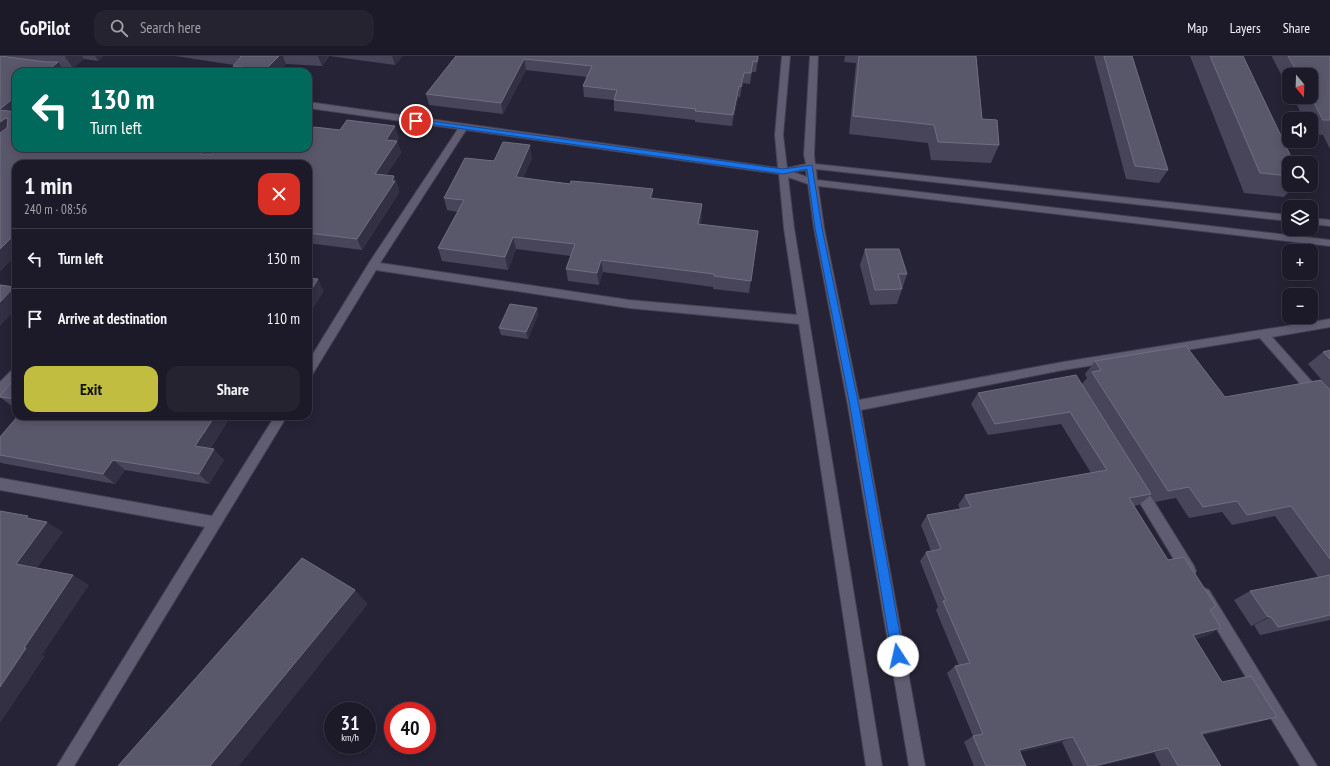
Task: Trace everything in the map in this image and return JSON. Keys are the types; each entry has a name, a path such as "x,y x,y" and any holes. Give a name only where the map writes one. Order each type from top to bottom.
{"street":[{"path":"786,56 779,135 789,228 874,766"},
{"path":"814,56 808,155 819,228 854,406 917,766"},
{"path":"312,106 783,172 812,182 1330,242"},
{"path":"312,365 373,266 463,128"},
{"path":"783,172 810,166 1282,217"},
{"path":"1318,222 1330,223"},
{"path":"373,266 516,286 629,304 804,320"},
{"path":"854,406 1063,366 1330,323"},
{"path":"1263,334 1330,410"},
{"path":"1063,366 1072,380"},
{"path":"0,390 12,377"},
{"path":"65,766 279,420"},
{"path":"1130,475 1309,766"},
{"path":"0,484 216,523"}],"building":[{"path":"0,56 46,62 58,62 51,68 12,68 12,99 0,109"},
{"path":"242,56 279,56 267,68 233,66"},
{"path":"456,56 758,56 757,62 753,61 751,73 744,73 741,87 739,86 733,115 695,111 696,109 614,100 617,90 583,86 592,66 524,59 501,103 426,94"},
{"path":"859,56 976,56 982,119 997,120 999,145 938,142 934,125 853,116"},
{"path":"1104,56 1132,56 1168,170 1135,166"},
{"path":"1210,56 1243,56 1282,138 1282,148 1287,148 1291,156 1282,156 1282,175 1260,173"},
{"path":"1288,56 1330,56 1330,120 1323,120 1315,104 1318,104 1318,68 1295,68"},
{"path":"0,110 12,112 12,152 201,152 201,154 213,154 215,152 312,152 312,129 314,127 340,130 347,120 395,126 386,140 397,141 375,174 394,176 392,181 395,181 357,239 312,233 312,160 12,160 12,237 0,249 0,133 7,128 8,119 6,118 0,122"},
{"path":"503,142 530,145 516,177 570,184 571,181 653,189 650,198 702,204 698,224 758,231 751,281 714,276 714,274 601,260 597,273 566,269 575,244 513,237 505,257 438,248 464,200 444,198 465,158 494,161"},
{"path":"865,249 899,249 907,274 898,274 902,289 875,290"},
{"path":"312,278 318,279 312,289"},
{"path":"0,285 12,287 12,289 0,302"},
{"path":"510,304 537,308 526,332 499,328"},
{"path":"1186,346 1225,397 1321,380 1330,390 1330,559 1291,506 1247,515 1237,501 1203,507 1189,487 1168,491 1092,372 1101,370 1095,361"},
{"path":"1330,350 1330,359 1323,352"},
{"path":"1076,375 1151,494 1129,498 1168,560 1184,557 1216,606 1210,610 1221,628 1193,635 1222,682 1251,676 1277,717 1201,733 1221,766 1178,766 1168,748 1094,766 1088,766 1073,737 1019,750 1026,766 986,766 973,736 983,734 955,666 970,663 943,601 946,601 926,552 941,549 927,515 971,507 965,495 1107,470 1070,412 995,424 978,393"},
{"path":"12,382 12,398 0,396"},
{"path":"15,420 212,420 195,446 214,449 199,474 113,460 103,474 0,455 0,437"},
{"path":"0,511 28,516 26,518 47,522 16,564 73,575 0,687"},
{"path":"302,558 355,590 210,766 118,766"},
{"path":"1330,575 1330,615 1278,627 1271,617 1268,617 1250,591"}],"route":[{"path":"416,121 783,172 810,166 819,228 854,406 898,656"}]}
